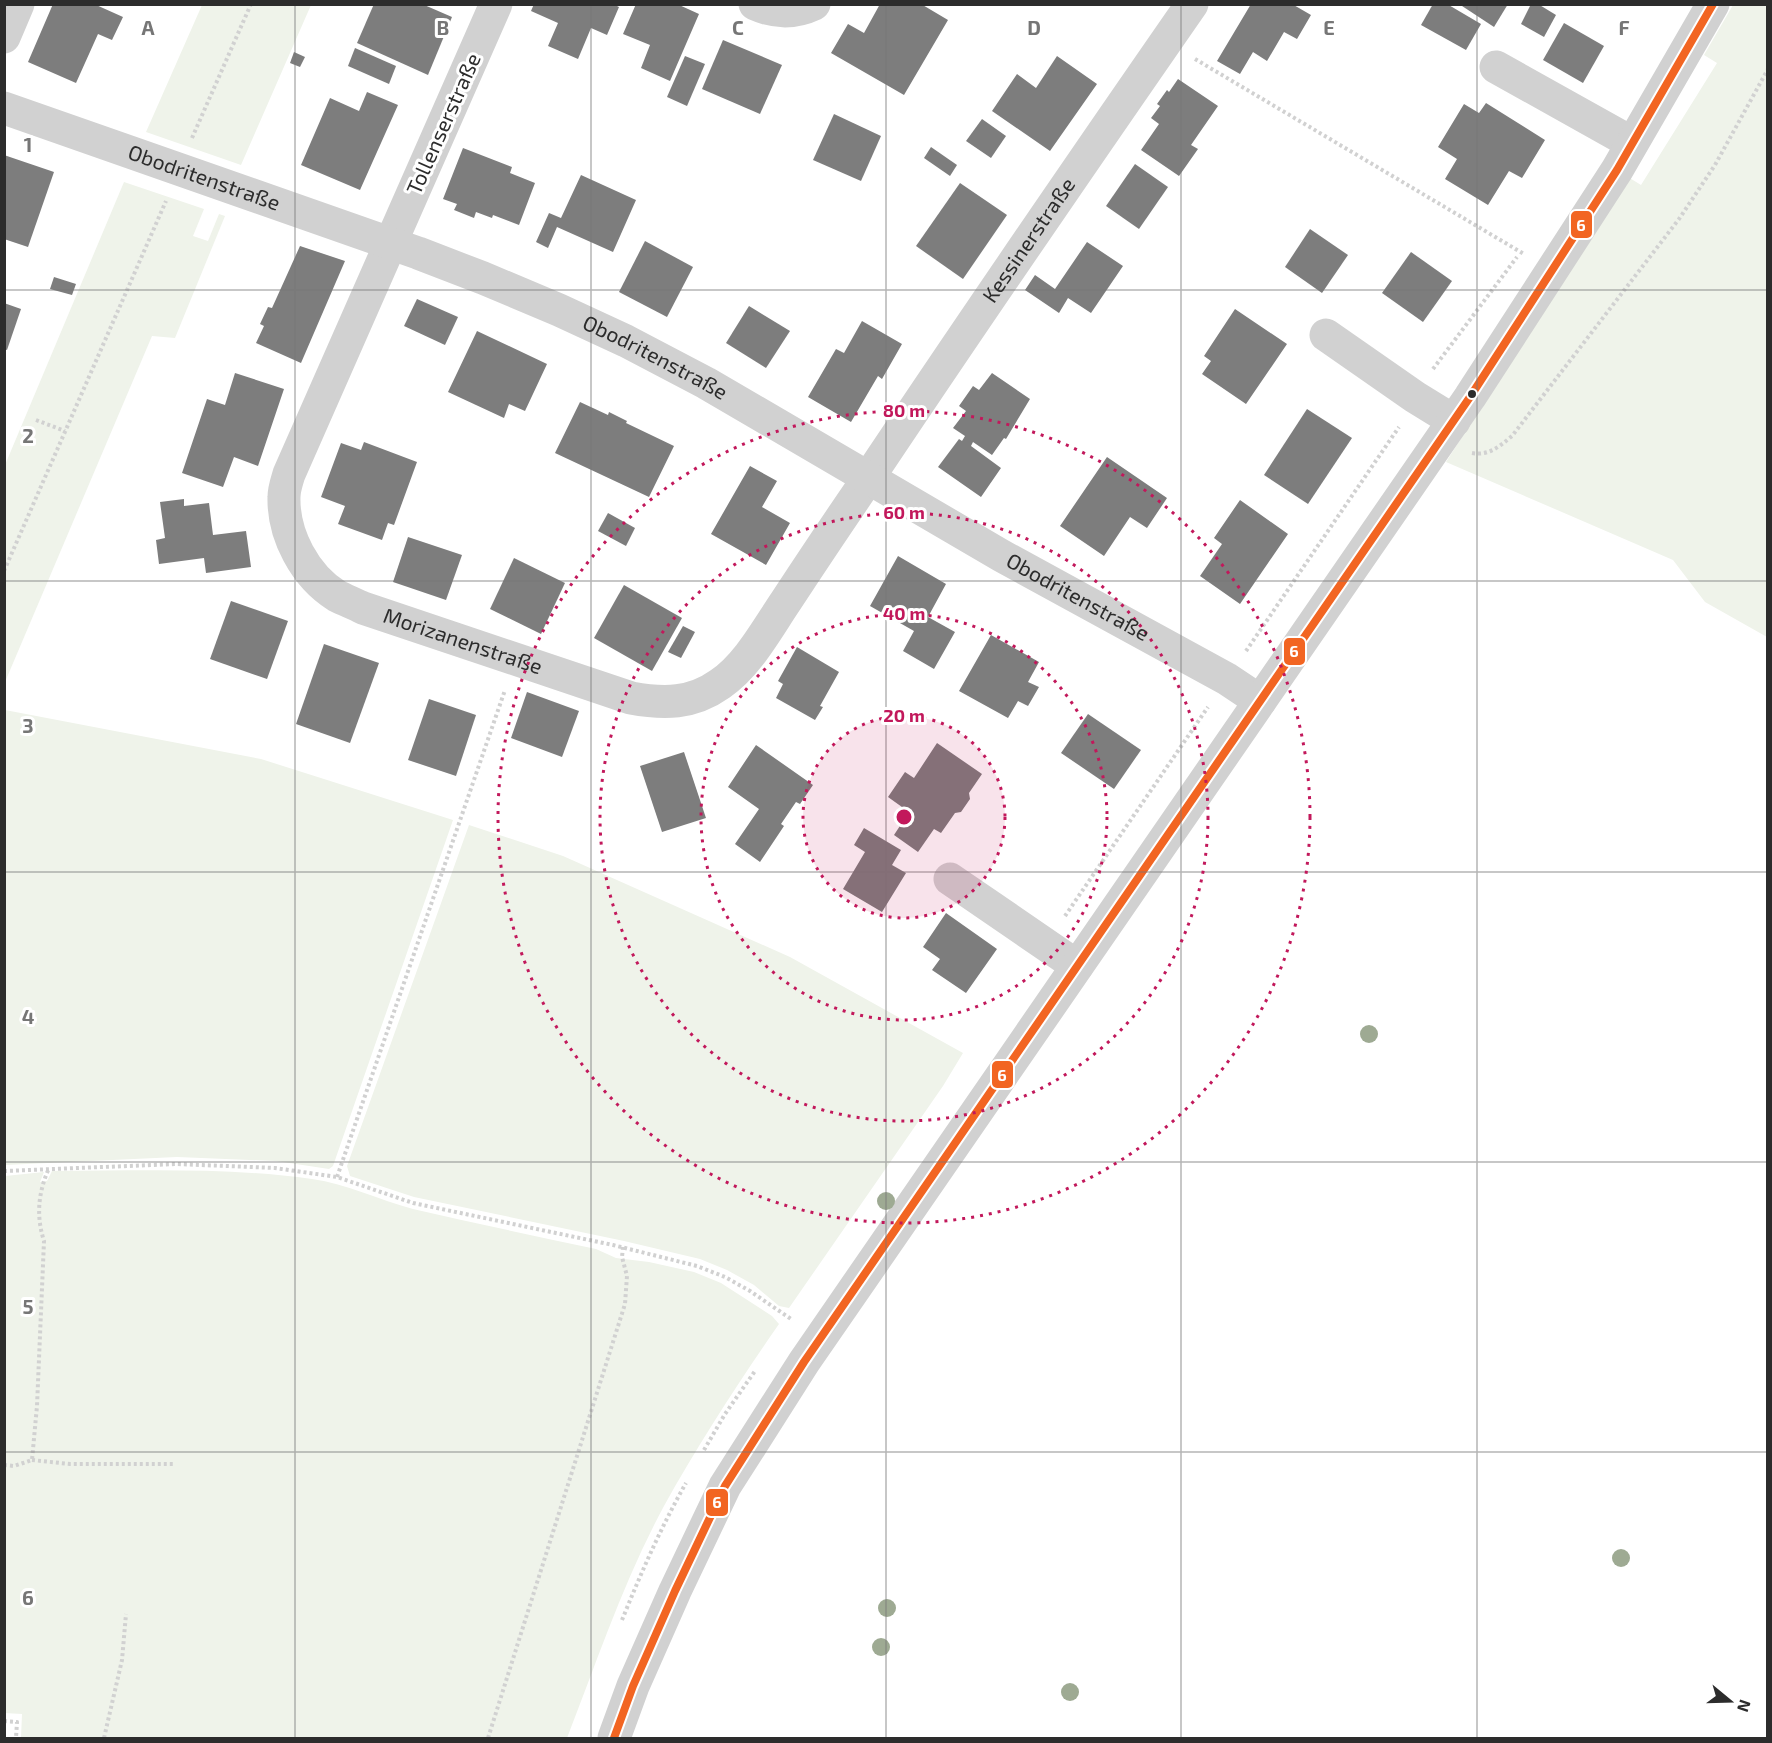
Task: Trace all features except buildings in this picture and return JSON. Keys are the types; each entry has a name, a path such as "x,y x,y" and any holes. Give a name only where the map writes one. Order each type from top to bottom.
{"street":[{"path":"4,37 18,4"},
{"name":"Tollenserstraße","path":"391,243 496,4"},
{"path":"755,4 781,11 795,11 814,4"},
{"name":"Kessinerstraße","path":"868,477 1192,4"},
{"path":"614,1738 633,1686 665,1612 725,1486 810,1353 1448,429 1553,271 1632,143 1713,4"},
{"path":"1496,67 1632,143"},
{"name":"Obodritenstraße","path":"4,108 391,243 483,278 626,341 706,382 1002,556 1227,679 1260,701"},
{"name":"Morizanenstraße","path":"391,243 289,474 284,495 285,520 292,542 305,566 337,596 363,608 632,698 654,702 678,702 699,696 721,684 740,666 770,625 868,477"},
{"path":"1326,335 1448,429"},
{"path":"950,879 1077,966"}],"path":[{"path":"4,571 251,4"},
{"path":"1166,42 1553,271"},
{"path":"1448,429 1463,451 1478,454 1493,451 1512,436 1679,219 1715,165 1767,69"},
{"path":"36,420 65,431"},
{"path":"336,1177 516,659"},
{"path":"4,1171 188,1165 275,1168 336,1177 413,1203 623,1247 697,1266 725,1276 791,1320"},
{"path":"32,1461 37,1406 44,1241 39,1223 39,1207 42,1185 50,1168"},
{"path":"488,1738 625,1304 627,1276 622,1257 623,1247"},
{"path":"4,1466 32,1461 70,1464 173,1464"},
{"path":"104,1738 122,1660 126,1614"},
{"path":"4,1721 17,1722 16,1738"}],"shaded area":[{"path":"202,5 311,5 241,165 146,132"},
{"path":"1733,5 1767,5 1767,637 1705,602 1673,560 1446,462 1628,177 1641,185 1717,63 1704,55"},
{"path":"124,182 204,209 193,236 208,241 219,214 225,216 175,338 152,336 5,682 5,465"},
{"path":"5,710 261,759 453,820 333,1166 329,1169 276,1161 177,1157 5,1165"},
{"path":"469,825 563,856 790,957 963,1053 943,1086 789,1308 779,1306 754,1285 727,1270 700,1259 414,1197 350,1176 347,1166"},
{"path":"52,1171 215,1171 280,1175 325,1181 413,1209 596,1249 616,1258 649,1262 694,1272 721,1283 772,1316 779,1324 705,1436 650,1534 612,1621 567,1738 21,1738 22,1714 4,1713 5,1176 44,1172 40,1182 47,1181"}],"transit line":[{"name":"6","path":"614,1738 633,1686 725,1486 804,1362 1470,397 1617,170 1713,4"}]}
